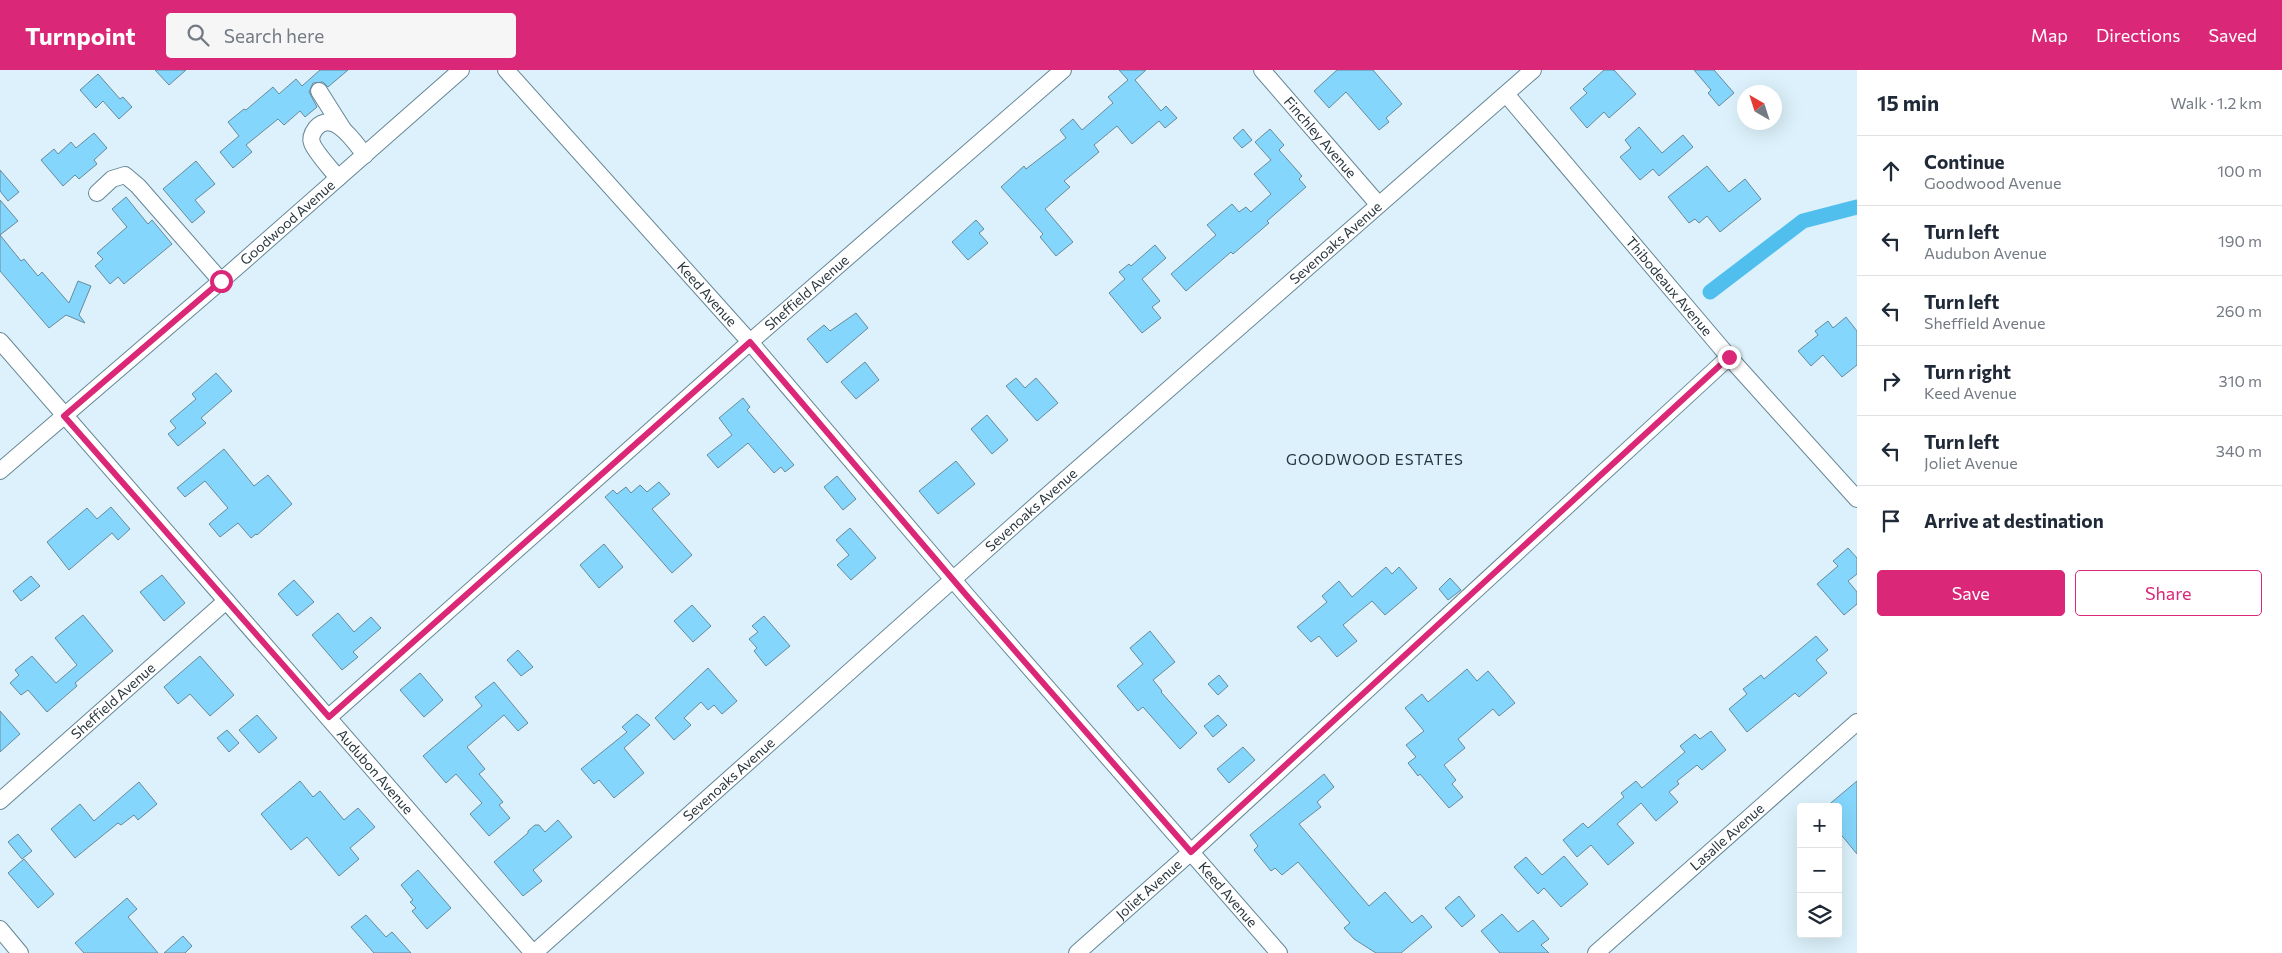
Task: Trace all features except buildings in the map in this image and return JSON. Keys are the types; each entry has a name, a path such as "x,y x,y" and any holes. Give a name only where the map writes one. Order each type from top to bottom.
{"street":[{"name":"Goodwood Avenue","path":"0,471 221,281 461,70"},
{"name":"Keed Avenue","path":"506,70 750,342 954,580 1279,953"},
{"name":"Sheffield Avenue","path":"329,717 750,342 1063,70"},
{"name":"Finchley Avenue","path":"1262,70 1378,204"},
{"name":"Sevenoaks Avenue","path":"533,953 1378,204 1533,70"},
{"path":"319,91 343,129 365,154"},
{"name":"Thibodeaux Avenue","path":"1506,94 1729,357 1857,499"},
{"path":"338,178 312,144 312,136 317,128 325,123 333,123 343,129"},
{"path":"97,193 112,179 125,176 138,186 221,281"},
{"name":"Audubon Avenue","path":"0,341 533,953"},
{"name":"Joliet Avenue","path":"1077,953 1191,852 1729,357"},
{"name":"Sheffield Avenue","path":"0,801 226,601"},
{"name":"Lasalle Avenue","path":"1596,953 1857,722"},
{"path":"0,929 20,953"}],"waterway":[{"path":"1710,292 1803,221 1857,207"}],"district":[{"name":"GOODWOOD ESTATES","path":"1375,460"}],"route":[{"path":"221,281 64,416 329,717 750,342 967,596 1191,852 1729,357"}]}
